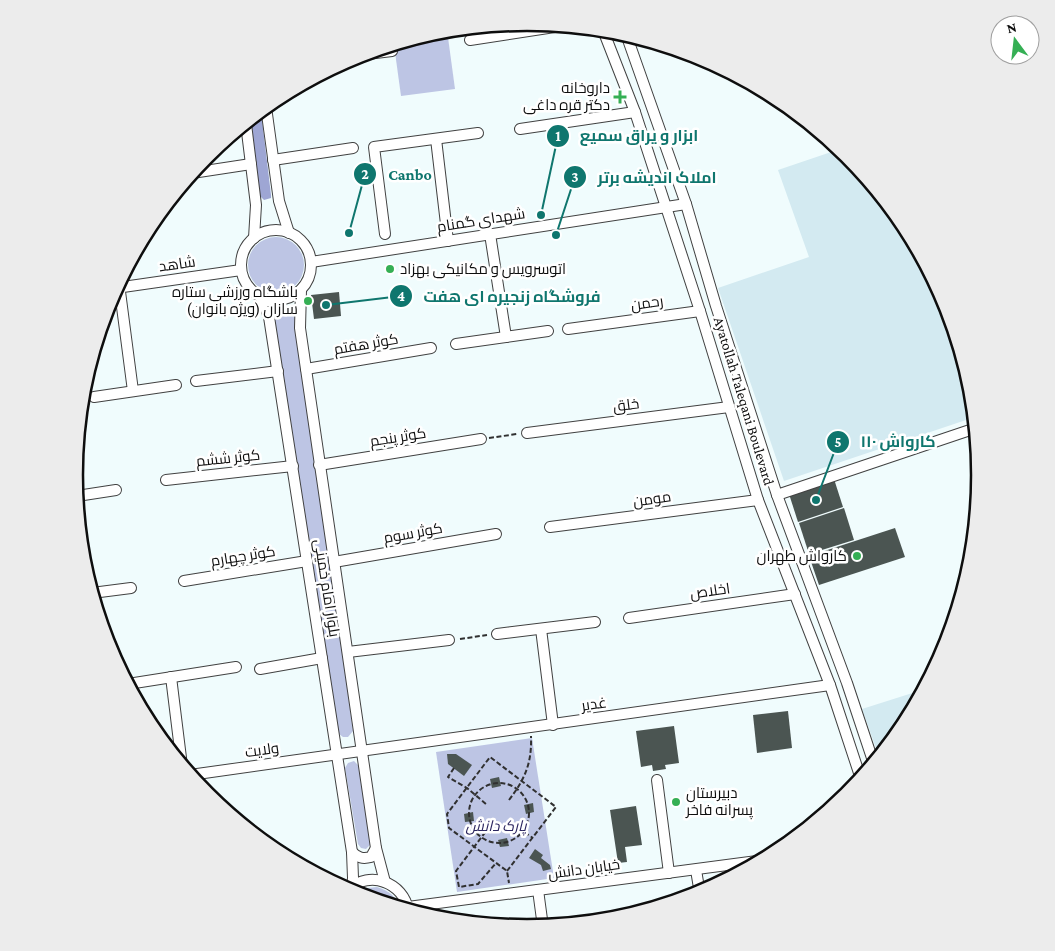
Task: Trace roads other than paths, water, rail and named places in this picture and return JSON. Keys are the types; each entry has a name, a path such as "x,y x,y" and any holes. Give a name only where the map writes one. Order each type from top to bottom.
{"street":[{"path":"470,40 528,31"},
{"name":"Ayatollah Taleqani Boulevard","path":"606,39 635,112 700,311 758,500 830,686 859,772"},
{"path":"629,43 686,204 716,306 777,495 847,683 871,756"},
{"path":"520,129 635,112"},
{"path":"267,116 279,201 289,233"},
{"path":"247,131 256,205 254,238"},
{"path":"385,234 374,147 478,133"},
{"path":"436,139 448,241"},
{"path":"273,160 352,148"},
{"path":"204,171 251,164"},
{"name":"شهدای گمنام","path":"311,262 686,204"},
{"path":"277,230 289,233 297,237 309,252 310,272 307,282 301,290 281,300 270,300 251,290 241,270 242,258 246,247 254,238 265,232 277,230"},
{"path":"490,234 506,337"},
{"name":"شاهد","path":"126,286 241,270"},
{"name":"بلوار امام خمینی","path":"301,290 300,328 319,465 376,848 385,882"},
{"name":"بلوار امام خمینی","path":"260,296 269,317 338,755 352,852 352,883"},
{"path":"120,299 133,391"},
{"name":"رحمن","path":"568,328 700,311"},
{"path":"456,344 548,331"},
{"name":"کوثر هفتم","path":"306,369 431,348"},
{"path":"196,381 278,371"},
{"path":"94,396 176,386"},
{"name":"خلق","path":"527,433 729,407"},
{"path":"777,495 969,430"},
{"name":"کوثر پنجم","path":"319,465 481,439"},
{"name":"کوثر ششم","path":"166,480 292,466"},
{"path":"84,495 116,490"},
{"name":"مومن","path":"550,527 758,500"},
{"name":"کوثر سوم","path":"334,562 496,534"},
{"name":"کوثر چهارم","path":"184,581 307,561"},
{"path":"99,592 131,588"},
{"name":"اخلاص","path":"629,618 795,594"},
{"path":"497,634 595,622"},
{"path":"541,629 553,724"},
{"path":"348,652 449,640"},
{"path":"260,669 322,658"},
{"path":"135,683 236,667"},
{"path":"172,677 181,753"},
{"name":"غدیر","path":"362,751 830,686"},
{"name":"ولایت","path":"198,774 362,751"},
{"path":"657,780 669,873"},
{"path":"352,852 356,857 366,859 371,857 376,848"},
{"name":"خیابان دانش","path":"422,907 744,863"},
{"path":"696,870 699,886"},
{"path":"356,886 368,880 385,882 396,888 406,903"},
{"path":"538,890 542,920"}],"place":[{"name":"داروخانه دکتر قره داغی","path":"620,97"},
{"name":"ابزار و يراق سميع","path":"541,215"},
{"name":"Canbo","path":"349,233"},
{"name":"املاک اندیشه برتر","path":"556,235"},
{"name":"اتوسرویس و مکانیکی بهزاد","path":"390,269"},
{"name":"باشگاه ورزشی ستاره سازان (ویژه بانوان)","path":"308,301"},
{"name":"فروشگاه زنجیره ای هفت","path":"326,305"},
{"name":"کارواش ۱۱۰","path":"816,500"},
{"name":"کارواش طهران","path":"857,556"},
{"name":"دبیرستان پسرانه فاخر","path":"676,802"}],"park label":[{"name":"پارک دانش","path":"496,826"}]}
